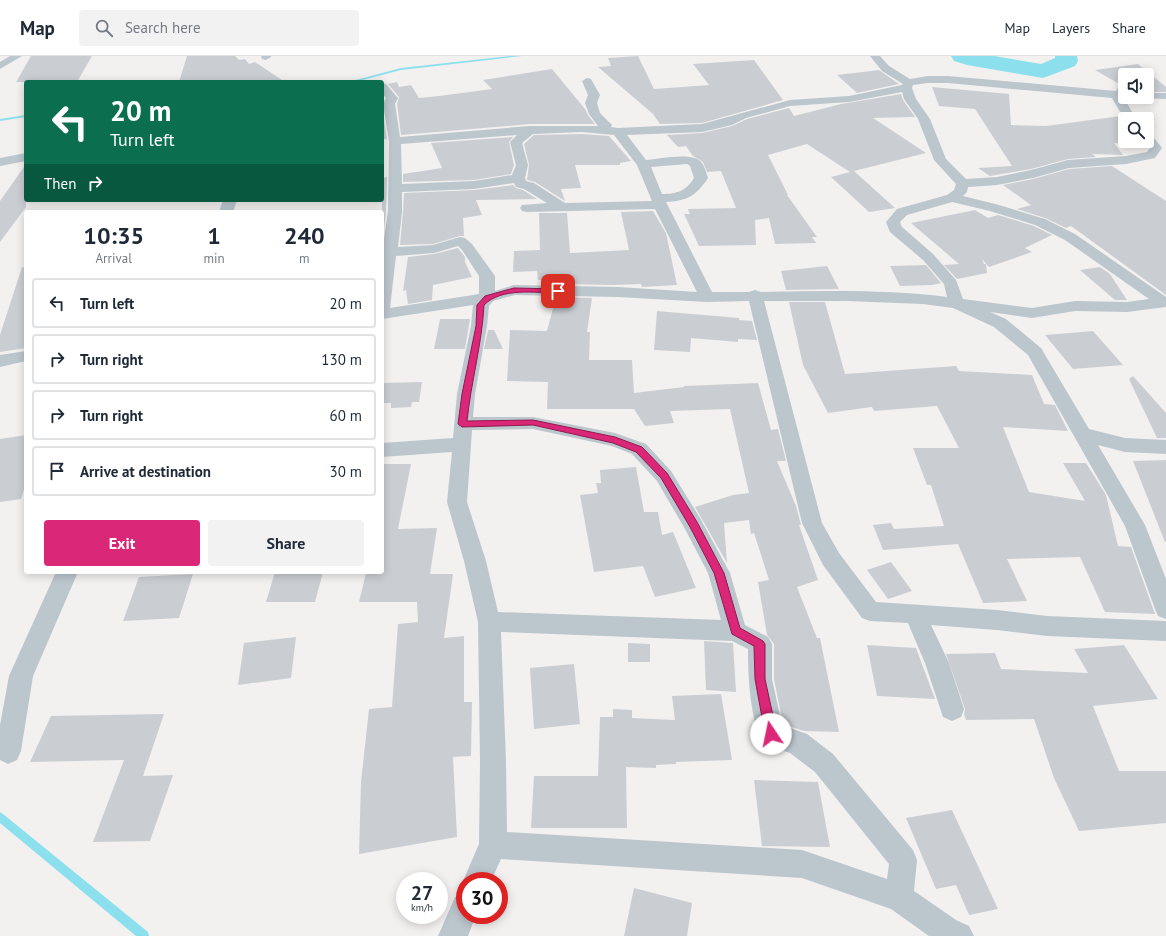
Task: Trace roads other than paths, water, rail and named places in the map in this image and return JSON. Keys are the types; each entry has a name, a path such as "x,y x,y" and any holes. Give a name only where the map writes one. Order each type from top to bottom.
{"street":[{"path":"0,66 17,56"},
{"path":"875,56 888,72 907,86 910,99 924,119 940,160 963,183 997,181 1033,174 1068,164 1126,160 1151,155 1156,148 1154,146"},
{"path":"395,140 482,132 530,130 602,128 618,132 702,128 728,122 742,116 790,103 848,99 907,86 920,79 942,79 1118,95"},
{"path":"587,80 594,95 591,103 595,114 606,125 602,128"},
{"path":"1114,82 1118,86"},
{"path":"384,88 392,98 389,104 395,140 395,188 388,223 389,252 384,293"},
{"path":"1154,96 1166,96"},
{"path":"530,130 516,142 522,165 518,178 521,184 529,186 562,207"},
{"path":"618,132 642,164 658,202 707,297"},
{"path":"0,162 24,158"},
{"path":"527,208 658,202 688,194 694,189 701,178 696,164 689,160 642,164"},
{"path":"395,188 480,184 507,181 518,178"},
{"path":"956,303 951,283 928,257 895,229 893,222 902,212 952,198 960,192 963,183"},
{"path":"952,198 994,208 1040,222 1070,237 1164,302"},
{"path":"389,252 434,249 460,241 467,247 487,276 487,298 480,305 479,326 466,394 457,502 475,561 489,622 493,762 493,845 481,872"},
{"path":"384,314 487,298 514,290 618,292 707,297 755,296 916,299 1032,312 1075,306 1127,307 1164,302"},
{"path":"755,296 812,523 831,559 870,611 1047,626 1166,631"},
{"path":"956,303 1000,323 1034,352 1135,525 1166,609"},
{"path":"0,362 24,356"},
{"path":"384,450 533,422 615,440 639,449 664,476 701,538 719,573 735,631"},
{"path":"1082,434 1125,445 1166,447"},
{"path":"8,751 21,676 66,574"},
{"path":"914,614 937,662 952,709"},
{"path":"489,622 735,631 760,644 760,679 771,734 798,743 824,763 903,860 899,898"},
{"path":"493,845 802,864 899,898 946,930 959,936"},
{"path":"453,936 458,924"}],"waterway":[{"path":"358,80 401,69 520,56"},
{"path":"962,56 1043,71 1067,61 1066,56"},
{"path":"0,120 24,116"},
{"path":"0,817 144,936"}]}
